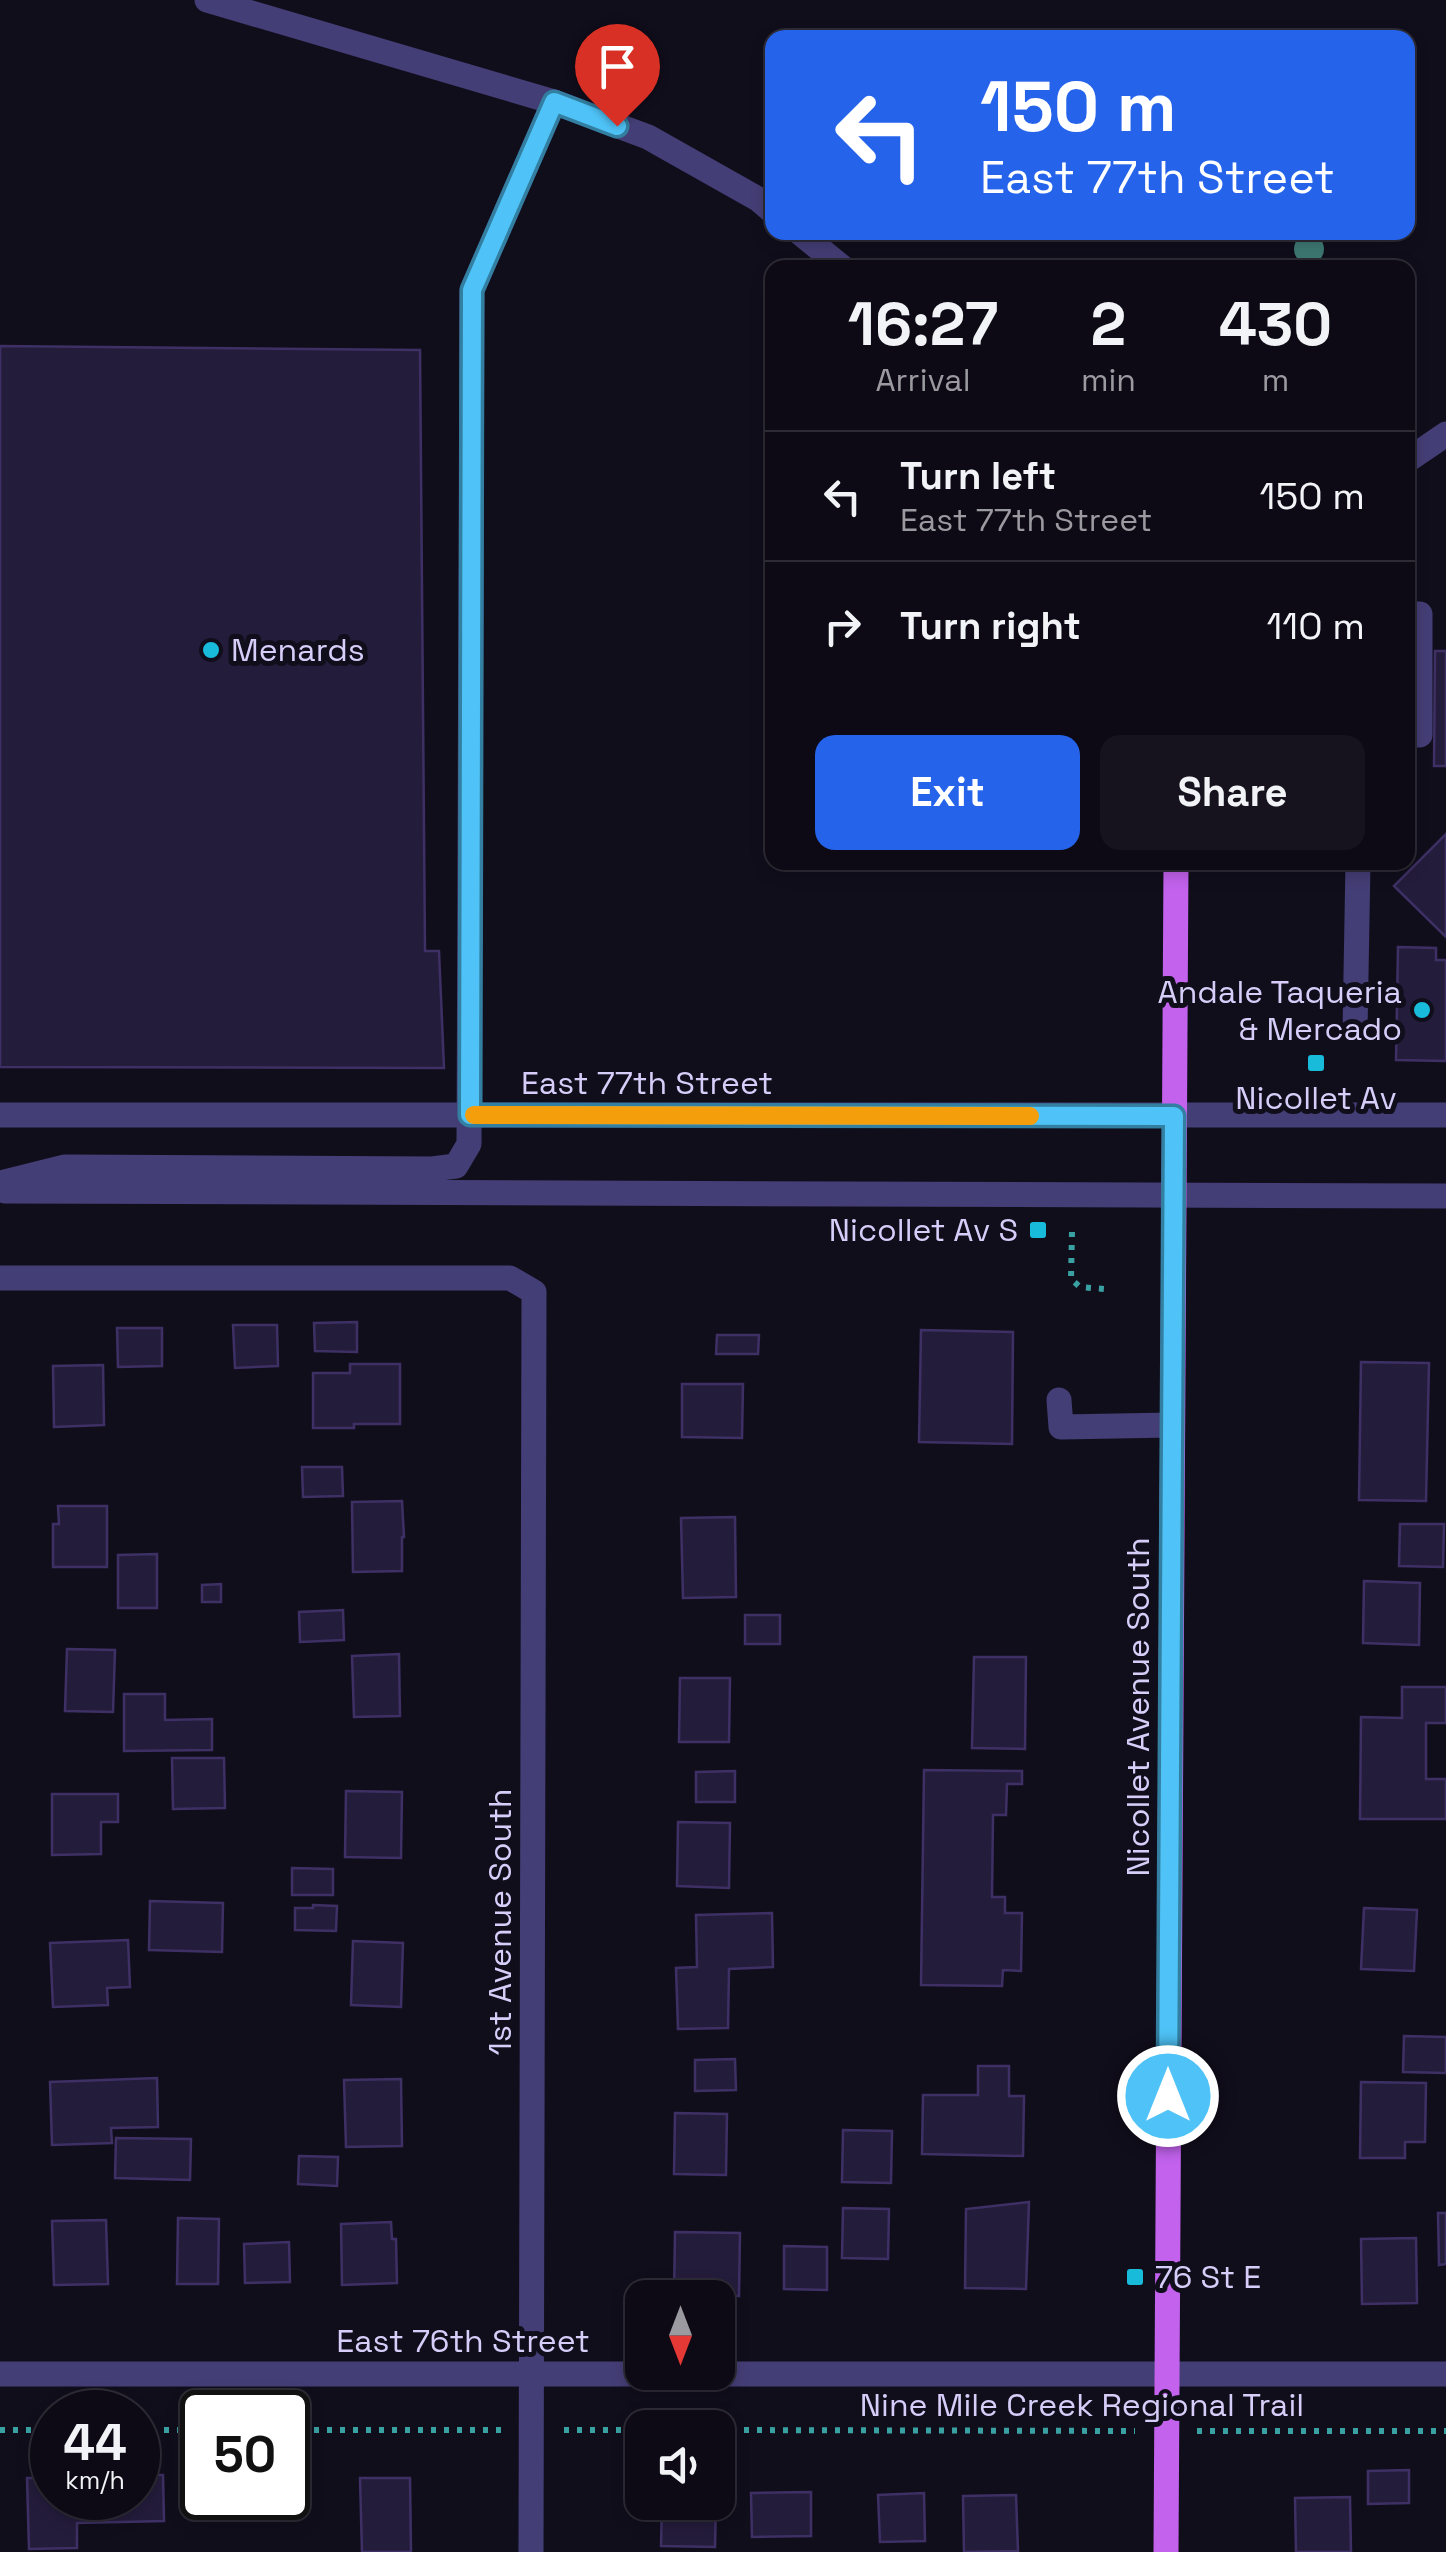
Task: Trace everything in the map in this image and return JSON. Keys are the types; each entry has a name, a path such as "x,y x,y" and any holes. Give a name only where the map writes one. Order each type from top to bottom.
{"main road":[{"name":"Nicollet Avenue South","path":"1166,2552 1176,870"}],"street":[{"path":"207,0 554,102 648,137 765,205"},
{"path":"0,1183 65,1167 432,1169 456,1166 469,1144 472,290 554,102"},
{"path":"810,240 833,260"},
{"path":"1415,455 1446,434"},
{"path":"1415,614 1420,614 1420,735 1415,735"},
{"path":"1355,1031 1358,870"},
{"name":"East 77th Street","path":"0,1115 1446,1115"},
{"path":"0,1191 1446,1196"},
{"name":"1st Avenue South","path":"0,1278 510,1278 534,1292 531,2552"},
{"path":"1059,1400 1061,1427 1172,1424"},
{"name":"East 76th Street","path":"0,2374 1446,2374"}],"path":[{"path":"1072,1232 1071,1279 1080,1287 1104,1289"},
{"path":"0,2430 30,2430"},
{"path":"310,2430 625,2430"},
{"name":"Nine Mile Creek Regional Trail","path":"735,2430 1446,2430"}],"building":[{"name":"Menards","path":"0,346 420,350 425,951 439,951 444,1068 0,1067"},
{"path":"1435,651 1446,651 1446,766 1434,766"},
{"name":"Andale Taqueria & Mercado","path":"1446,834 1446,937 1394,886 1410,870 1415,870 1415,865"},
{"name":"Andale Taqueria & Mercado","path":"1398,947 1436,948 1436,960 1446,960 1446,1061 1396,1060"},
{"path":"357,1322 357,1352 315,1351 314,1323"},
{"path":"233,1325 277,1325 278,1366 235,1368"},
{"path":"117,1328 162,1328 162,1366 118,1367"},
{"path":"921,1330 1013,1332 1012,1444 919,1442"},
{"path":"717,1335 759,1335 758,1354 716,1354"},
{"path":"1361,1362 1429,1363 1426,1501 1359,1500"},
{"path":"350,1364 400,1364 400,1424 313,1428 313,1373 350,1373"},
{"path":"103,1365 104,1425 54,1427 53,1366"},
{"path":"682,1384 743,1384 742,1438 682,1437"},
{"path":"302,1467 342,1467 343,1496 303,1497"},
{"path":"402,1501 402,1571 353,1572 352,1502"},
{"path":"58,1506 107,1506 107,1567 53,1567 53,1524 59,1524"},
{"path":"735,1517 736,1597 683,1598 681,1518"},
{"path":"1400,1524 1444,1524 1443,1567 1399,1566"},
{"path":"157,1554 157,1608 118,1608 118,1555"},
{"path":"1364,1581 1420,1583 1419,1645 1363,1643"},
{"path":"221,1584 221,1602 202,1602 202,1585"},
{"path":"343,1610 344,1640 300,1642 299,1612"},
{"path":"745,1615 780,1615 780,1644 745,1644"},
{"path":"67,1649 115,1650 113,1712 65,1711"},
{"path":"399,1654 400,1716 354,1717 352,1656"},
{"path":"974,1657 1026,1657 1025,1749 972,1748"},
{"path":"680,1678 730,1678 729,1742 679,1742"},
{"path":"1402,1687 1446,1687 1446,1723 1426,1723 1426,1779 1446,1779 1446,1819 1360,1819 1361,1717 1402,1718"},
{"path":"124,1694 165,1694 165,1720 212,1719 212,1750 124,1751"},
{"path":"172,1758 224,1758 225,1808 173,1809"},
{"path":"924,1770 1022,1771 1022,1784 1007,1784 1006,1815 993,1815 992,1897 1005,1897 1005,1913 1022,1913 1021,1971 1003,1970 1002,1986 921,1985"},
{"path":"735,1771 735,1802 696,1802 696,1772"},
{"path":"346,1791 402,1792 401,1858 345,1857"},
{"path":"52,1794 118,1794 118,1822 101,1822 101,1854 52,1855"},
{"path":"678,1822 730,1823 729,1888 677,1886"},
{"path":"292,1868 333,1869 333,1895 292,1895"},
{"path":"150,1901 223,1903 222,1952 149,1950"},
{"path":"337,1906 336,1931 295,1930 295,1908"},
{"path":"1364,1908 1417,1910 1414,1971 1361,1969"},
{"path":"772,1913 773,1967 729,1969 728,2028 678,2029 676,1968 697,1967 696,1915"},
{"path":"128,1940 130,1987 107,1988 108,2005 53,2007 50,1943"},
{"path":"353,1941 403,1943 401,2007 351,2005"},
{"path":"1404,2036 1446,2037 1446,2073 1403,2072"},
{"path":"735,2059 736,2090 695,2091 695,2060"},
{"path":"978,2066 1009,2066 1009,2096 1024,2096 1023,2156 922,2154 923,2095 978,2095"},
{"path":"157,2078 158,2127 111,2128 112,2143 52,2145 50,2082"},
{"path":"401,2079 402,2146 346,2147 344,2080"},
{"path":"1361,2082 1426,2083 1425,2142 1405,2142 1405,2158 1360,2158"},
{"path":"675,2113 727,2114 726,2175 674,2174"},
{"path":"843,2130 892,2131 891,2183 842,2182"},
{"path":"116,2138 191,2139 190,2180 115,2178"},
{"path":"299,2156 338,2157 337,2186 298,2184"},
{"path":"1029,2202 1026,2289 965,2288 966,2209"},
{"path":"843,2208 889,2209 888,2259 842,2258"},
{"path":"1438,2213 1446,2213 1446,2264 1439,2265"},
{"path":"178,2218 219,2219 218,2284 177,2284"},
{"path":"106,2220 108,2284 54,2285 52,2221"},
{"path":"391,2222 392,2239 396,2239 397,2283 342,2285 341,2224"},
{"path":"675,2232 740,2233 739,2296 735,2296 735,2280 674,2280"},
{"path":"1416,2238 1417,2303 1362,2304 1361,2239"},
{"path":"289,2242 290,2282 245,2283 244,2244"},
{"path":"784,2246 827,2247 827,2290 784,2289"},
{"path":"1409,2470 1409,2503 1368,2504 1368,2471"},
{"path":"163,2475 164,2521 77,2523 77,2548 29,2549 27,2478 30,2520 160,2520"},
{"path":"360,2478 410,2478 411,2552 362,2552"},
{"path":"811,2492 811,2536 752,2537 751,2493"},
{"path":"924,2493 925,2541 880,2542 878,2495"},
{"path":"1016,2495 1018,2551 964,2552 963,2496"},
{"path":"1350,2497 1351,2552 1296,2552 1295,2498"},
{"path":"662,2520 716,2520 715,2547 661,2546"}],"slow traffic":[{"path":"474,1115 1030,1116"}],"place":[{"name":"Menards","path":"211,650"},
{"name":"Andale Taqueria & Mercado","path":"1422,1010"},
{"name":"Nicollet Av","path":"1316,1063"},
{"name":"Nicollet Av S","path":"1038,1230"},
{"name":"76 St E","path":"1135,2277"}],"route":[{"path":"617,126 554,102 472,290 470,1115 1174,1116 1168,2096"}]}
